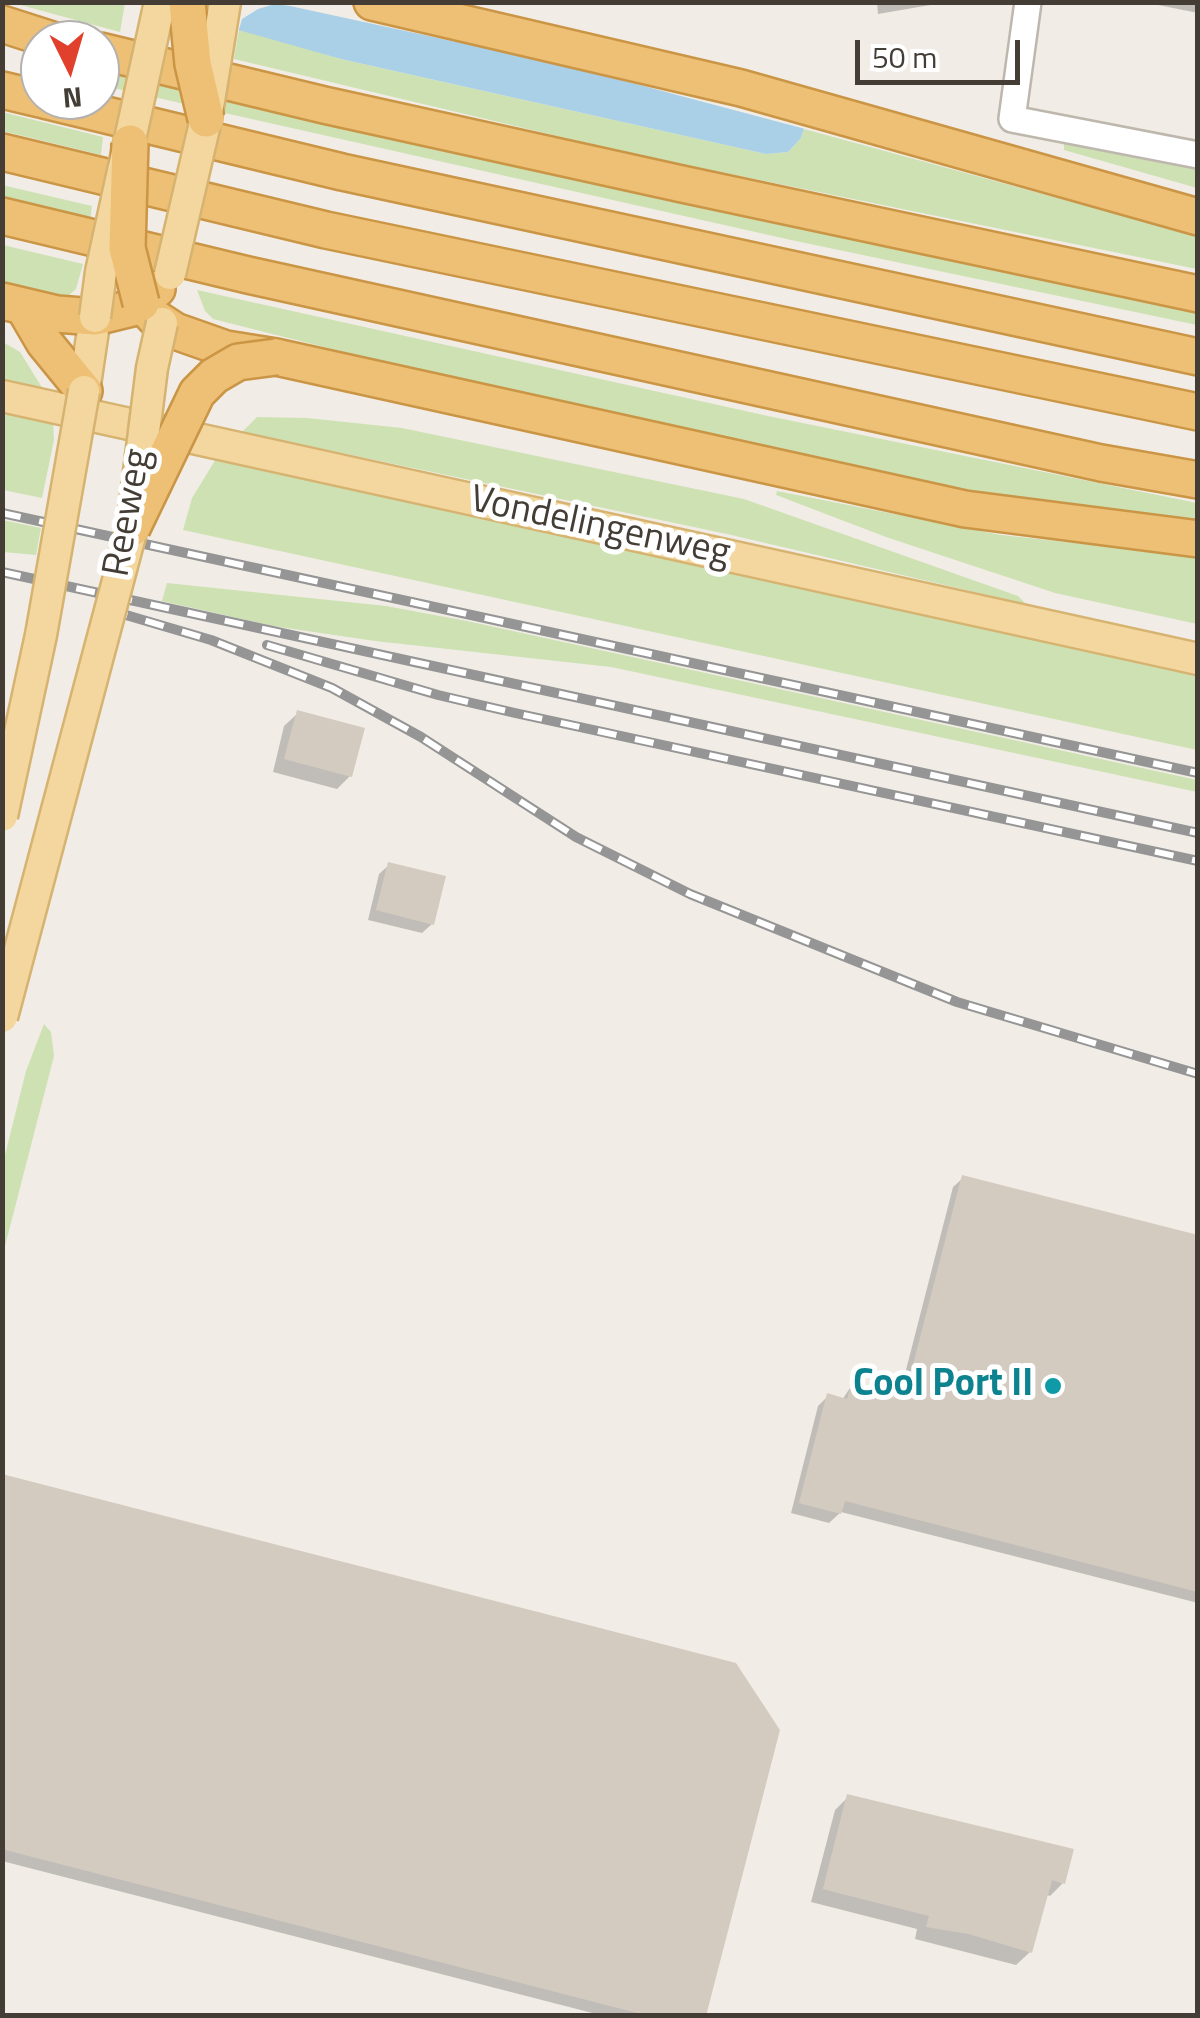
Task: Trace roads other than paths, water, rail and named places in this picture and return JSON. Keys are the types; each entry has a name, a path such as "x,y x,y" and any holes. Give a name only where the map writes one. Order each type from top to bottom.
{"highway":[{"path":"187,2 193,64 206,119"},
{"path":"372,2 741,88 1198,217"},
{"path":"120,56 663,180 1198,294"},
{"path":"120,119 361,176 1198,357"},
{"path":"130,143 127,248 151,313"},
{"path":"2,152 326,230 1198,412"},
{"path":"2,216 324,292 1101,463 1198,480"},
{"path":"151,313 170,274"},
{"path":"13,303 57,314 95,317 122,312 151,313 210,345 276,356 964,508 1198,539"},
{"path":"13,303 84,392"},
{"path":"132,528 197,393 214,376 238,362 276,356"}],"main road":[{"name":"Reeweg","path":"2,816 41,635 95,317 160,2"},
{"path":"170,274 206,119 224,2"},
{"name":"Reeweg","path":"2,1016 132,528 152,368 151,313"},
{"name":"Vondelingenweg","path":"2,396 1198,659"}],"street":[{"path":"1028,2 1012,119 1198,155"}],"water":[{"path":"143,3 436,3 802,118 804,129 788,152 766,154 341,59"}],"railway":[{"path":"2,513 1198,773"},
{"path":"2,572 1198,833"},
{"path":"109,610 211,640 332,688 421,737 576,837 690,894 957,1002 1198,1074"},
{"path":"267,645 438,695 515,713 1198,861"}],"place":[{"name":"Cool Port II","path":"1053,1386"}]}
